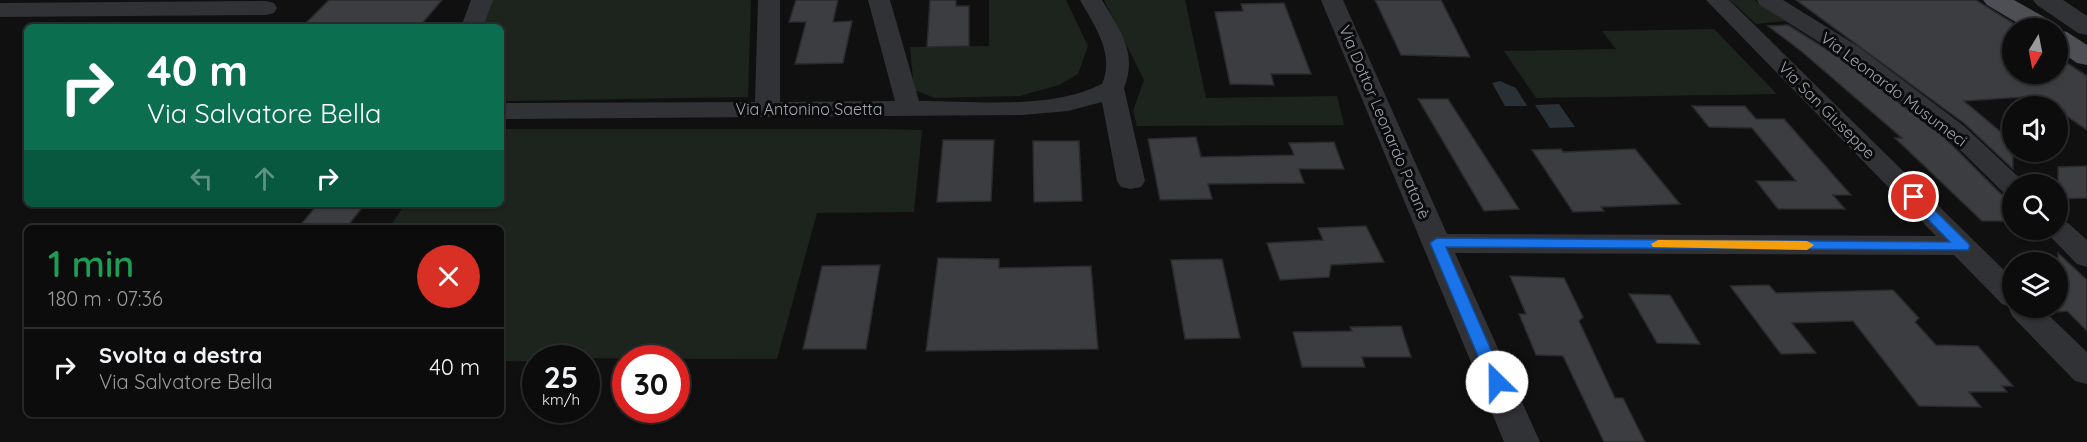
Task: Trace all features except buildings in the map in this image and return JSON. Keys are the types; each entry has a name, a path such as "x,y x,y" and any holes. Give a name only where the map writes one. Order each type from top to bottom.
{"main road":[{"path":"1996,0 2027,18"}],"street":[{"path":"473,24 482,0"},
{"path":"767,109 769,0"},
{"path":"879,0 909,108"},
{"path":"1091,0 1120,54 1120,74 1112,88 1131,181"},
{"name":"Via Dottor Leonardo Patanè","path":"1332,0 1522,442"},
{"name":"Via San Giuseppe","path":"1717,0 2002,286"},
{"name":"Via Leonardo Musumeci","path":"1768,0 1851,52 1945,124 2002,176"},
{"path":"2046,0 2087,27"},
{"path":"0,10 271,4"},
{"path":"249,24 271,4"},
{"name":"Via Antonino Saetta","path":"504,111 1022,108 1074,104 1093,99 1112,88"},
{"path":"2068,227 2087,224"},
{"path":"2068,238 2087,257"},
{"path":"1437,243 1963,246"},
{"path":"2033,318 2087,372"}],"shaded area":[{"path":"492,0 751,0 748,97 504,101 504,24 484,24"},
{"path":"989,0 1066,0 1088,46 1078,74 1059,85 1020,96 935,98 914,90 910,47 989,46"},
{"path":"1104,0 1185,0 1206,98 1337,96 1344,125 1137,126 1133,111 1144,80"},
{"path":"1730,0 1754,0 1786,21 1756,24"},
{"path":"1714,29 1777,94 1536,98 1504,51 1616,49 1602,31"},
{"path":"1500,81 1516,88 1527,106 1505,106 1492,83"},
{"path":"1559,104 1575,127 1550,128 1535,105"},
{"path":"504,129 922,130 914,212 817,213 777,359 690,359 690,345 612,345 612,358 600,358 600,345 522,345 522,361 504,361 504,225 391,225 403,207 504,207"}],"slow traffic":[{"path":"1658,244 1807,245"}],"route":[{"path":"1497,382 1437,243 1963,246 1914,197"}]}
